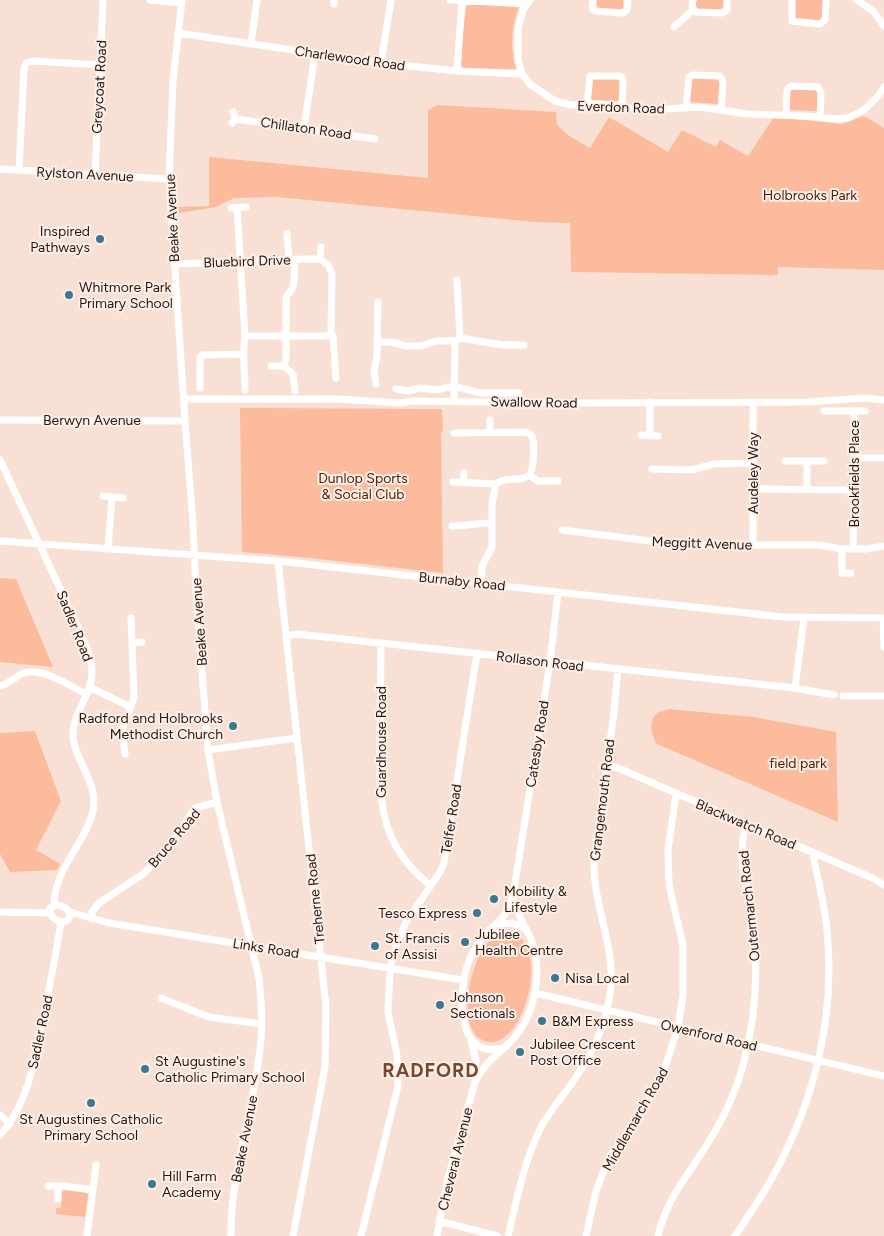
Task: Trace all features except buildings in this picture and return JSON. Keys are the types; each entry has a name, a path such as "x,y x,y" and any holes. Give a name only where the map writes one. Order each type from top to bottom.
{"street":[{"name":"Greycoat Road","path":"95,175 103,0"},
{"path":"150,0 182,2"},
{"path":"251,43 257,0"},
{"path":"381,63 392,0"},
{"path":"450,0 528,2 520,17 518,28 518,59 522,74"},
{"path":"593,0 592,8 595,11 623,13 627,10 628,0"},
{"path":"674,27 693,10 693,0"},
{"path":"693,10 696,12 722,14 727,10 727,0"},
{"path":"792,0 792,21 820,24 825,20 826,0"},
{"path":"857,0 873,11 884,26"},
{"path":"457,70 462,1"},
{"name":"Beake Avenue","path":"182,2 171,108 170,179 174,264 208,750 217,802 259,978 262,1024 257,1071 233,1198 231,1236"},
{"name":"Charlewood Road","path":"178,32 381,63 522,74"},
{"path":"304,128 315,54"},
{"path":"19,170 24,68 26,63 32,61 100,65"},
{"name":"Everdon Road","path":"522,74 531,85 555,101 571,105 600,104 648,110 699,107 748,114 838,119 854,116 871,104 884,87"},
{"path":"686,108 689,77 692,75 718,76 723,82 721,110"},
{"path":"587,105 590,76 618,76 622,77 623,82 622,107"},
{"path":"786,116 787,91 792,86 820,89 820,117"},
{"name":"Chillaton Road","path":"234,118 375,138"},
{"name":"Rylston Avenue","path":"0,169 170,179"},
{"path":"245,390 245,369 242,354 244,336 240,261 234,208 246,207"},
{"path":"284,366 286,358 286,299 287,295 291,292 294,282 287,234"},
{"path":"321,247 320,259 328,265 332,273 331,334 333,336 336,378"},
{"name":"Bluebird Drive","path":"174,264 320,259"},
{"path":"454,402 457,280"},
{"path":"376,384 374,371 377,356 378,302"},
{"path":"244,336 328,336 331,334"},
{"path":"377,342 421,346 436,341 457,340 502,345 524,345"},
{"path":"200,388 200,357 202,355 242,354"},
{"path":"271,366 284,366 295,377 295,391"},
{"path":"396,389 408,391 423,388 438,390 454,387 480,393 520,393"},
{"name":"Swallow Road","path":"184,399 336,399 401,403 412,401 807,402 865,398 884,400"},
{"path":"641,435 654,436 650,402"},
{"name":"Audeley Way","path":"753,402 753,545"},
{"path":"824,411 854,411"},
{"name":"Brookfields Place","path":"853,548 854,494 851,490 854,486 854,461 857,458 854,454 854,411 865,411"},
{"name":"Berwyn Avenue","path":"0,420 185,421"},
{"path":"490,420 490,432"},
{"path":"453,482 496,484 506,478 524,478 532,470 533,441 531,435 526,432 454,433"},
{"path":"857,458 884,458"},
{"name":"Sadler Road","path":"0,460 87,650 92,669 88,691 76,716 73,735 75,748 92,790 94,806 89,822 56,885 54,905"},
{"path":"785,461 824,461"},
{"path":"807,490 808,461"},
{"path":"652,469 692,470 714,464 733,462 753,463"},
{"path":"463,482 464,474"},
{"path":"529,475 538,481 558,481"},
{"path":"480,583 482,566 492,547 492,503 496,484"},
{"path":"753,489 851,490"},
{"path":"103,496 123,498"},
{"path":"108,549 112,497"},
{"path":"452,526 492,523"},
{"name":"Meggitt Avenue","path":"562,530 683,545 819,545 842,549 866,549 884,546"},
{"name":"Burnaby Road","path":"0,541 278,561 783,617 884,618"},
{"path":"842,549 842,573 851,573"},
{"name":"Treherne Road","path":"278,561 326,1006 325,1067 293,1236"},
{"name":"Catesby Road","path":"497,924 506,914 513,896 550,662 558,592"},
{"path":"125,754 122,730 134,698 131,618"},
{"path":"795,688 804,618"},
{"path":"884,618 884,647"},
{"name":"Rollason Road","path":"286,636 297,634 476,653 795,688 834,696"},
{"path":"132,643 142,642"},
{"name":"Guardhouse Road","path":"381,643 379,782 383,812 393,843 407,863 430,885"},
{"name":"Telfer Road","path":"361,1236 398,1086 397,1055 388,1012 390,969 396,946 406,922 440,872 447,850 476,653"},
{"name":"Grangemouth Road","path":"508,1236 533,1144 554,1106 580,1072 590,1055 599,1035 611,987 611,959 606,929 596,898 593,873 618,669"},
{"path":"0,686 7,684 22,674 35,671 131,707"},
{"path":"843,696 884,696"},
{"path":"208,750 297,738"},
{"name":"Blackwatch Road","path":"607,765 618,768 872,878 884,885"},
{"name":"Middlemarch Road","path":"586,1236 596,1191 608,1162 662,1076 678,1028 683,995 683,945 670,885 668,850 676,794"},
{"name":"Bruce Road","path":"92,919 92,912 99,903 155,864 177,837 195,808 217,802"},
{"name":"Outermarch Road","path":"658,1236 666,1210 676,1189 708,1144 722,1117 736,1084 748,1044 754,1006 756,966 754,934 742,863 742,839 746,824"},
{"path":"735,1236 785,1155 806,1102 818,1060 826,1019 829,953 822,898 813,853"},
{"name":"Catesby Road","path":"513,896 517,911 526,929"},
{"path":"54,905 64,907 70,912 69,919 66,922 54,919 50,913 51,906 54,905"},
{"path":"0,912 50,913"},
{"name":"Links Road","path":"70,912 116,925 463,980"},
{"name":"Sadler Road","path":"0,1135 10,1124 26,1090 35,1061 62,922"},
{"path":"512,923 526,929 534,947 537,965 531,1007 519,1031 504,1047 496,1050 487,1050 481,1048 469,1036 462,1014 463,980 470,957 480,940 497,924 512,923"},
{"name":"Owenford Road","path":"534,993 884,1076"},
{"path":"161,998 209,1017 262,1024"},
{"name":"Cheveral Avenue","path":"469,1036 476,1060 475,1082"},
{"name":"Cheveral Avenue","path":"438,1236 439,1221 448,1178 475,1082 480,1070 504,1047"},
{"path":"476,1060 488,1058 496,1054"},
{"path":"0,1115 10,1124"},
{"path":"87,1236 96,1165"},
{"path":"48,1186 93,1190"},
{"path":"58,1186 58,1199"},
{"path":"439,1221 497,1236"}],"green space":[{"path":"596,0 623,0 623,8 620,10 598,8"},
{"path":"696,0 724,0 722,10 697,9 695,7"},
{"path":"795,0 823,0 822,20 795,19"},
{"path":"467,4 519,6 512,38 516,69 464,68 461,65 462,36"},
{"path":"693,78 719,79 719,103 690,101 691,80"},
{"path":"592,79 618,79 620,81 619,100 592,100"},
{"path":"792,88 817,90 819,92 817,111 789,110 790,90"},
{"name":"Holbrooks Park","path":"437,105 556,112 557,125 568,135 590,148 609,117 668,152 682,130 716,147 720,140 748,156 774,117 842,124 864,116 884,128 884,270 778,267 778,275 571,272 570,223 535,222 277,197 234,198 216,207 179,213 178,207 209,206 209,157 428,178 428,110"},
{"name":"Dunlop Sports & Social Club","path":"240,408 442,409 443,573 242,552"},
{"path":"0,578 16,579 53,667 0,662"},
{"name":"field park","path":"669,709 754,717 836,732 838,822 657,744 652,732 652,720 657,713"},
{"path":"35,731 61,801 36,850 60,864 57,870 10,872 0,854 0,733"},
{"path":"502,931 518,936 528,949 531,967 530,988 524,1009 515,1027 503,1039 489,1042 477,1036 470,1024 468,1008 469,990 481,953 491,939"},
{"path":"65,1190 87,1193 85,1217 56,1214 56,1208 61,1208 62,1192"}],"place":[{"name":"Inspired Pathways","path":"100,239"},
{"name":"Whitmore Park Primary School","path":"69,295"},
{"name":"Radford and Holbrooks Methodist Church","path":"233,726"},
{"name":"Mobility & Lifestyle","path":"494,899"},
{"name":"Tesco Express","path":"477,913"},
{"name":"Jubilee Health Centre","path":"465,942"},
{"name":"St. Francis of Assisi","path":"375,946"},
{"name":"Nisa Local","path":"555,978"},
{"name":"Johnson Sectionals","path":"440,1005"},
{"name":"B&M Express","path":"542,1021"},
{"name":"Jubilee Crescent Post Office","path":"520,1052"},
{"name":"St Augustine's Catholic Primary School","path":"145,1069"},
{"name":"St Augustines Catholic Primary School","path":"91,1103"},
{"name":"Hill Farm Academy","path":"152,1184"}],"district":[{"name":"RADFORD","path":"431,1070"}]}
